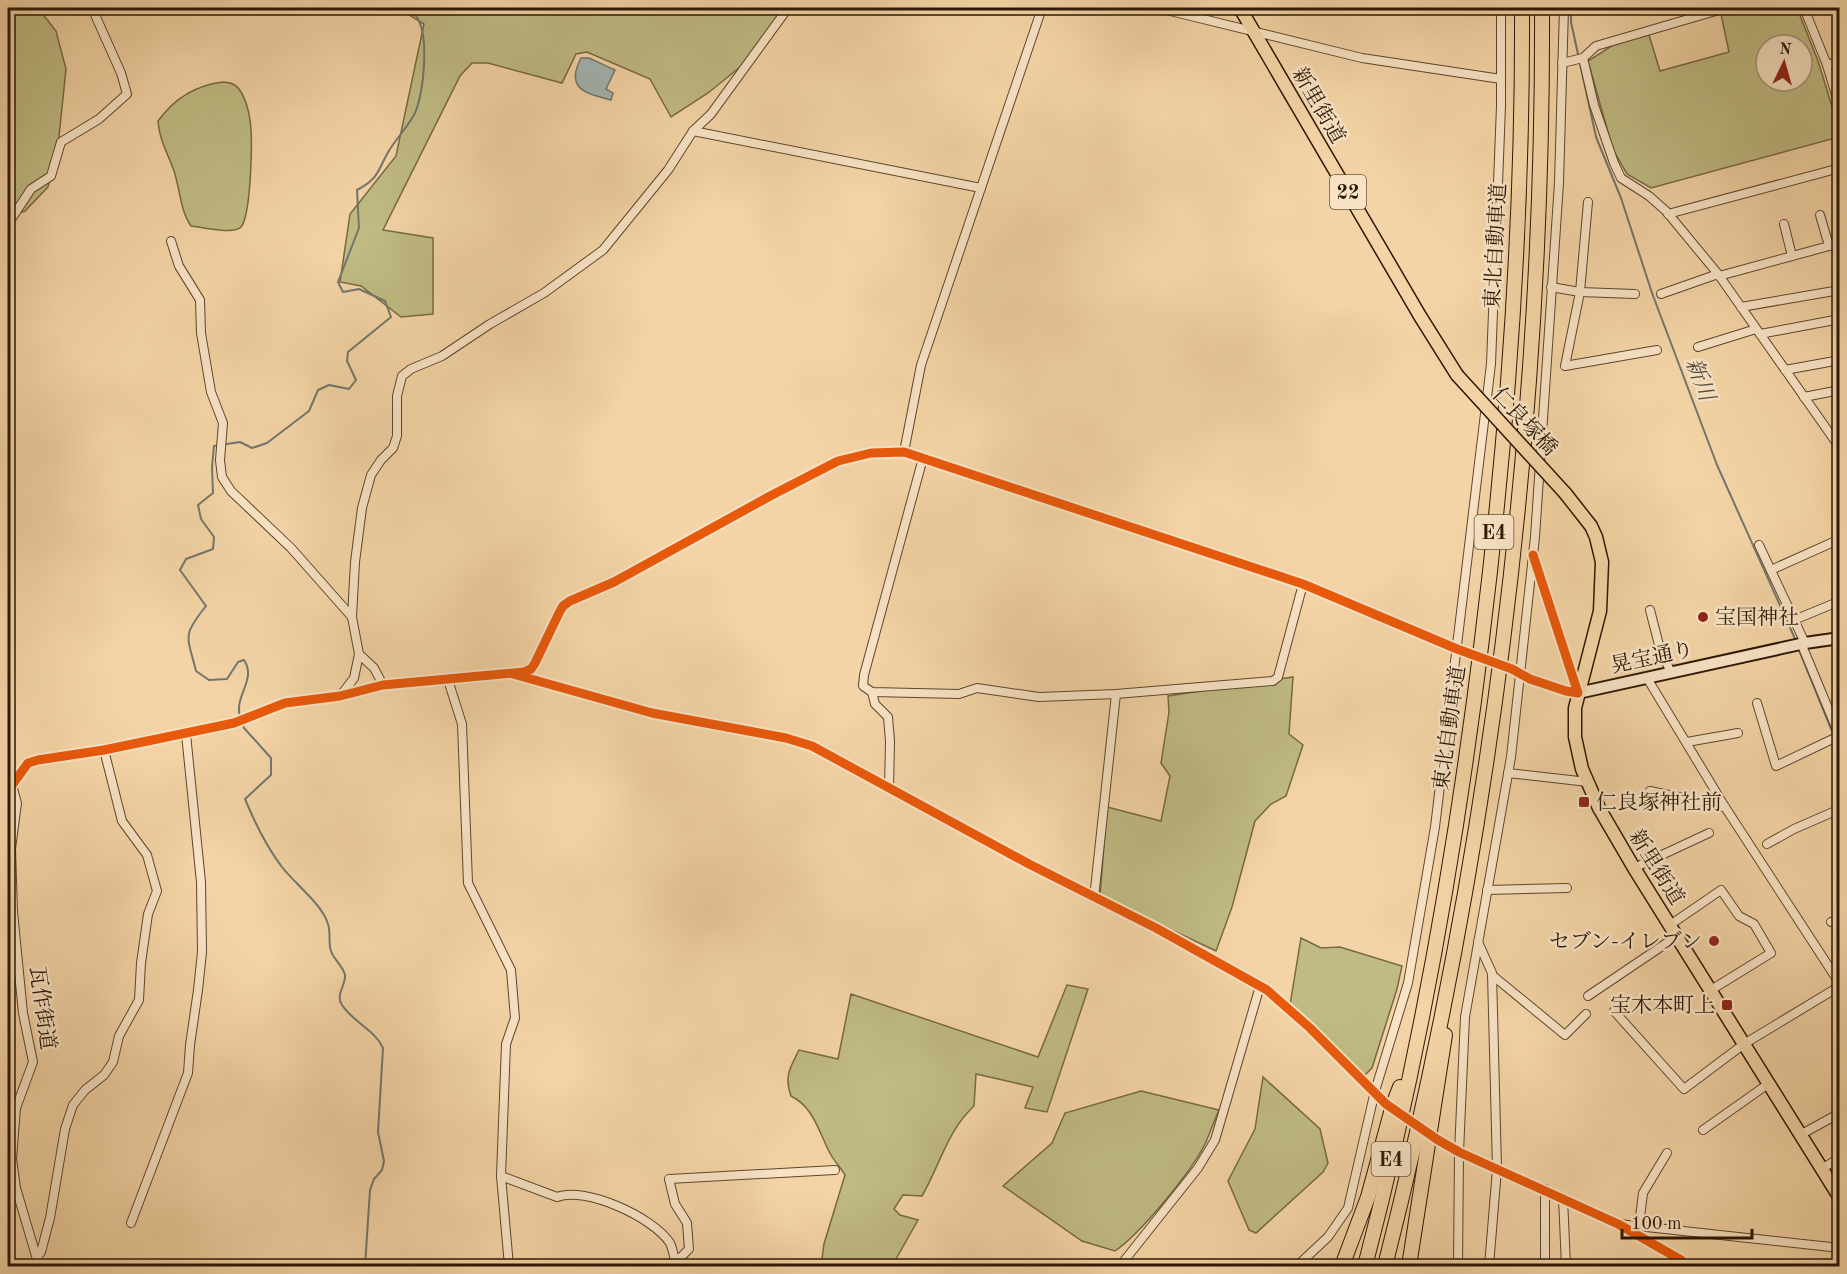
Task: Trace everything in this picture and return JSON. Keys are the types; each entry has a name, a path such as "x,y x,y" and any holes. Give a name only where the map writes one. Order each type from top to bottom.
{"highway":[{"name":"東北自動車道","path":"1365,1266 1414,1052 1450,863 1467,753 1490,573 1502,461 1513,317 1521,134 1522,8"},
{"name":"東北自動車道","path":"1385,1266 1422,1111 1452,964 1468,876 1496,688 1521,464 1537,237 1542,8"},
{"path":"1409,1266 1443,1053 1452,964"},
{"path":"1342,1266 1368,1197 1393,1105 1414,1052"}],"main road":[{"name":"新里街道","path":"1240,8 1420,316 1457,375"},
{"name":"仁良塚橋","path":"1457,375 1565,493"},
{"name":"新里街道","path":"1565,493 1591,526 1602,562 1600,610 1575,708 1577,752 1588,782 1599,808 1634,868 1839,1198"}],"street":[{"path":"8,224 32,189 51,176 61,142 99,119 127,94 122,73 92,8"},
{"path":"340,696 354,678 359,654 352,617 355,562 362,508 371,475 393,448 397,436 397,396 402,376 411,369 442,356 490,324 544,293 603,250 668,170 693,131 711,114 788,8"},
{"path":"904,452 921,365 1042,8"},
{"path":"1158,8 1362,58 1501,79"},
{"path":"1297,1266 1328,1237 1348,1208 1375,1091 1408,982 1435,827 1491,364 1501,79 1501,8"},
{"path":"1458,1266 1459,1152 1466,1017 1508,773 1533,555 1558,183 1564,8"},
{"path":"1562,63 1583,58 1596,46 1726,8"},
{"path":"1804,8 1827,64 1839,108"},
{"path":"1583,58 1594,105 1614,164 1622,178 1649,196 1668,213 1719,275 1839,448"},
{"path":"1827,64 1839,61"},
{"path":"693,131 981,188"},
{"path":"1668,213 1839,168"},
{"path":"1588,202 1580,292 1565,366 1657,350"},
{"path":"1820,215 1828,246"},
{"path":"1784,224 1792,256"},
{"path":"171,241 179,266 200,300 201,333 212,392 223,423 220,460 222,477 231,491 291,548 352,617"},
{"path":"1660,294 1719,275 1839,243"},
{"path":"1551,287 1580,292 1635,294"},
{"path":"1741,308 1839,290"},
{"path":"1698,347 1758,332 1839,319"},
{"path":"1785,370 1839,360"},
{"path":"1804,397 1839,390"},
{"path":"10,785 28,764 38,760 104,750 234,723 285,703 340,696 383,685 513,674 531,669 563,606 614,582 838,461 871,453 904,452 1303,584 1467,653"},
{"path":"923,458 864,675 863,686 872,692 959,694 977,688 1039,697 1116,694 1273,681 1278,677 1303,584"},
{"path":"1771,570 1837,540 1839,553"},
{"path":"1757,703 1776,766 1839,736 1794,620 1759,545"},
{"path":"1512,669 1530,679 1566,692 1578,693 1533,555"},
{"path":"1794,620 1839,601"},
{"path":"1650,610 1659,645 1671,673"},
{"name":"晃宝通り","path":"1578,693 1803,643 1839,638"},
{"path":"359,654 374,668 383,685"},
{"path":"513,674 652,713 786,738 812,746 1094,898 1156,928 1260,986 1311,1028 1386,1104"},
{"path":"1614,1011 1684,1089 1744,1044 1839,985 1725,807 1647,678"},
{"path":"448,680 462,724 468,884 511,970 515,1018 506,1044 501,1176 509,1266"},
{"path":"872,692 875,704 888,717 889,789"},
{"path":"1094,898 1116,694"},
{"path":"1687,742 1738,733"},
{"path":"131,1223 188,1073 198,990 202,952 201,882 186,734"},
{"path":"37,1257 41,1252 50,1218 65,1129 73,1105 85,1090 104,1075 113,1062 119,1036 139,1000 141,963 147,923 157,891 147,855 122,821 104,750"},
{"path":"1508,773 1588,782"},
{"name":"瓦作街道","path":"10,785 16,803 11,849 13,912 23,1013 33,1062 16,1108 12,1159 16,1188 39,1266"},
{"path":"1650,791 1725,807"},
{"path":"1767,844 1839,809"},
{"path":"1634,868 1709,833"},
{"path":"1487,890 1567,888"},
{"path":"1670,925 1721,890 1738,916 1754,924 1771,953 1711,990"},
{"path":"1831,922 1839,919"},
{"path":"1588,996 1677,936"},
{"path":"1478,942 1492,975 1497,1169 1489,1266"},
{"path":"1492,975 1565,1035 1586,1014"},
{"path":"1120,1266 1198,1168 1215,1140 1260,986"},
{"path":"1703,1130 1768,1084"},
{"path":"1800,1135 1839,1113"},
{"path":"1438,1140 1459,1152 1618,1224 1682,1260 1688,1266"},
{"path":"1639,1225 1643,1193 1667,1153"},
{"path":"1821,1169 1839,1158"},
{"path":"676,1264 689,1249 687,1223 675,1204 669,1179 835,1170"},
{"path":"501,1176 556,1197 567,1193 619,1206 645,1219 670,1243 676,1264"},
{"path":"1545,1189 1545,1266"},
{"path":"1563,1198 1566,1266"},
{"path":"1618,1224 1839,1248"}],"shaded area":[{"path":"8,8 38,8 56,31 66,69 58,146 48,187 25,211 8,217"},
{"path":"398,8 789,8 745,63 708,93 671,117 650,79 587,52 576,54 562,83 488,63 472,63 460,76 383,230 433,238 433,314 401,317 361,286 340,282 350,214 396,156 424,24"},
{"path":"1744,8 1797,8 1807,33 1754,33 1754,93 1814,93 1814,51 1839,129 1839,137 1651,188 1627,174 1613,150 1588,61 1621,40 1649,35 1660,71 1729,52 1721,14"},
{"path":"581,58 589,58 615,70 606,89 613,93 611,100 593,95 580,88 575,77"},
{"path":"223,82 234,84 242,93 248,109 251,129 247,209 241,227 231,230 191,226 182,206 176,178 162,140 158,121 186,94 204,86"},
{"path":"1293,677 1289,734 1303,745 1286,796 1271,804 1255,821 1232,907 1216,951 1100,896 1107,807 1161,821 1170,776 1161,763 1169,712 1168,696"},
{"path":"1301,938 1321,948 1340,947 1402,966 1372,1068 1365,1075 1290,1005"},
{"path":"1067,985 1088,989 1047,1112 1025,1108 1033,1087 976,1074 974,1106 950,1137 922,1196 903,1195 894,1209 900,1215 918,1220 892,1266 821,1266 824,1244 845,1175 831,1155 811,1114 806,1107 791,1096 788,1077 799,1050 838,1059 851,994 1038,1057"},
{"path":"1263,1077 1320,1129 1328,1163 1323,1172 1256,1233 1249,1230 1228,1181 1255,1129"},
{"path":"1141,1091 1219,1110 1205,1144 1189,1170 1151,1217 1115,1251 1082,1241 1003,1186 1052,1143 1065,1113"}],"waterway":[{"path":"240,717 239,709 247,681 247,667 244,660 238,662 227,679 209,680 196,671 189,636 193,624 206,606 180,570 186,559 213,549 214,537 201,519 198,505 213,493 214,446 240,442 252,448 267,443 309,411 318,390 329,385 349,389 356,380 347,361 348,352 391,317 385,301 359,289 343,292 338,282 359,228 357,190 378,173 390,149 418,106 423,80 423,36 416,16 405,8"},
{"name":"新川","path":"1571,8 1571,22 1596,137 1621,198 1652,293 1717,465 1796,641"},
{"name":"新川","path":"1799,650 1834,736"},
{"path":"242,723 271,758 271,775 245,799 261,834 276,859 325,917 329,927 331,951 345,975 340,994 342,1005 375,1036 383,1048 378,1132 384,1161 382,1170 374,1179 370,1190 365,1266"},
{"name":"新川","path":"1836,741 1840,750"}],"tunnel":[{"path":"1467,653 1512,669"}],"cycle path":[{"path":"12,785 28,763 234,723 285,703 340,696 383,685 524,672 531,669 535,663 559,613 570,601 614,582 838,461 871,453 904,452 1303,584 1457,649 1512,669 1530,679 1578,693 1533,555"},
{"path":"513,674 652,713 786,738 812,746 1029,864 1156,928 1267,990 1310,1028 1386,1104 1438,1140 1459,1152 1618,1224 1681,1260 1687,1266"}],"place":[{"name":"宝国神社","path":"1703,617"},
{"name":"仁良塚神社前","path":"1584,802"},
{"name":"セブン-イレブン","path":"1714,941"},
{"name":"宝木本町上","path":"1727,1005"}]}
